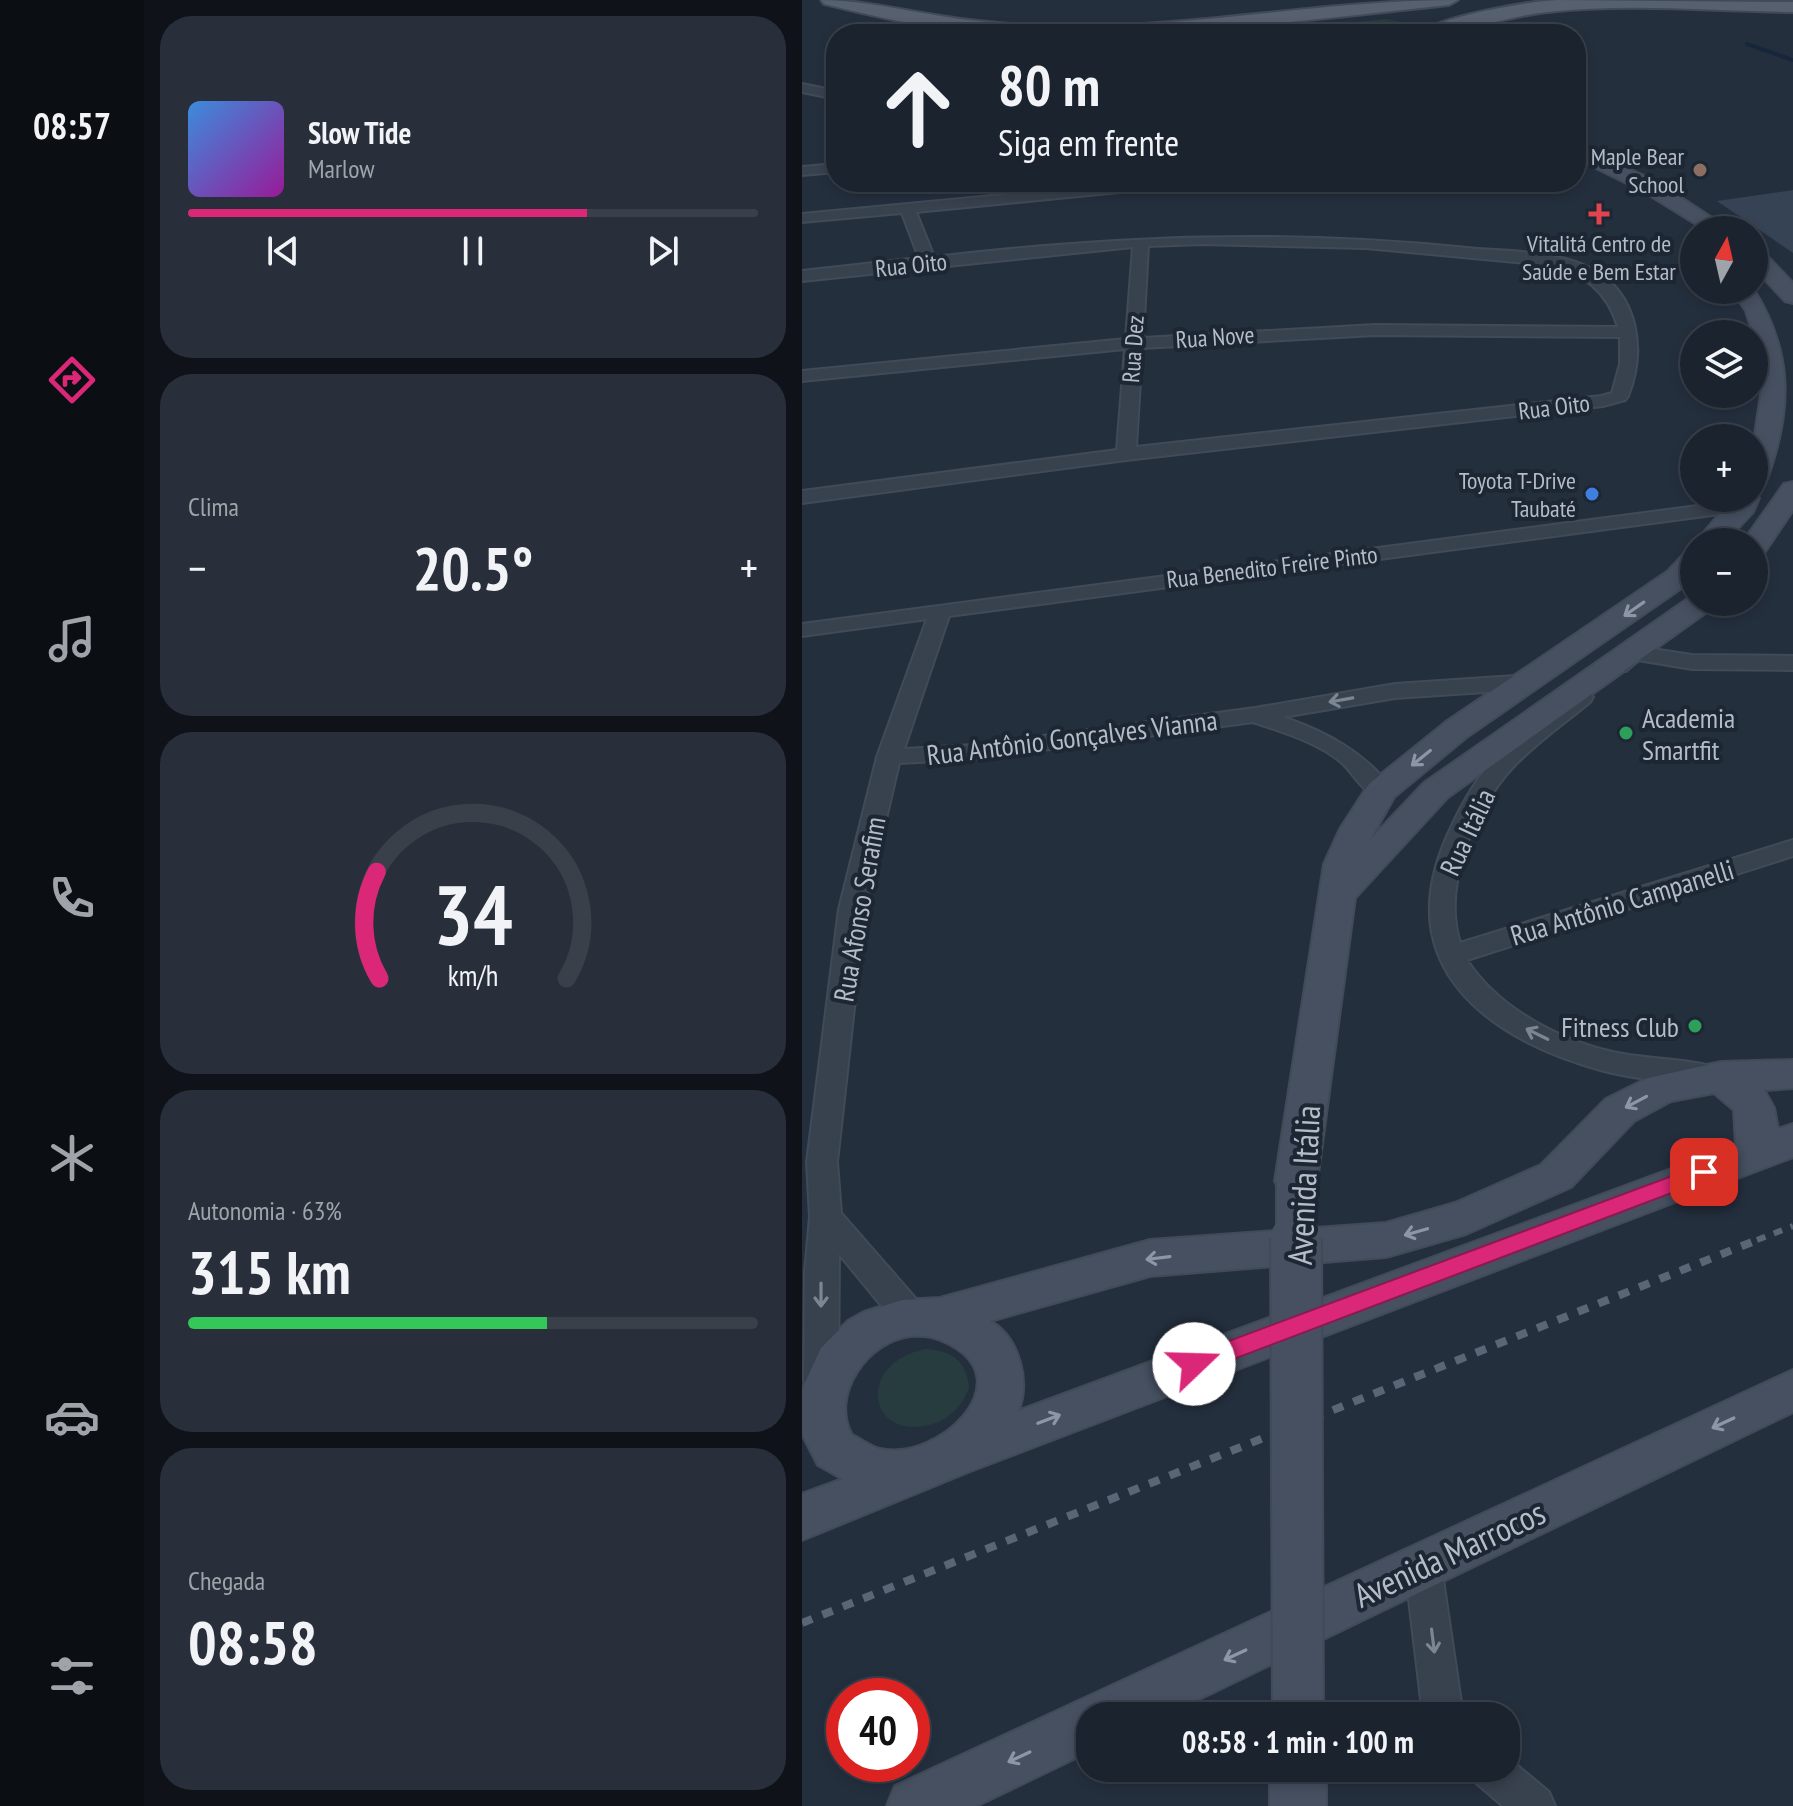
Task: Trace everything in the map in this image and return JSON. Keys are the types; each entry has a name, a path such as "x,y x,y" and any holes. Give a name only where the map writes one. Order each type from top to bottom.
{"main road":[{"path":"830,0 950,24"},
{"path":"1246,24 1449,0"},
{"path":"1458,24 1545,0"},
{"path":"1709,0 1793,4"},
{"path":"809,4 912,24"},
{"path":"1481,17 1584,4 1793,4"},
{"path":"1342,14 1410,17 1428,24"},
{"path":"1586,155 1656,190 1698,216"},
{"path":"1768,270 1793,296"},
{"path":"1751,304 1768,335 1777,374 1768,436"},
{"path":"1768,529 1793,490"},
{"path":"1722,528 1736,512"},
{"name":"Avenida Itália","path":"1298,1702 1296,1181 1342,864 1357,829 1381,791 1457,729 1530,682 1680,575"},
{"path":"1338,895 1436,790 1683,616"},
{"path":"926,1317 966,1325 985,1340 997,1357 1002,1378 1000,1401 990,1423 973,1443 941,1463 904,1472 875,1471 851,1462 811,1432 821,1381 835,1357 856,1337 882,1323 926,1317 1150,1258 1386,1240 1466,1217 1556,1176 1620,1110 1662,1088 1721,1077 1793,1074"},
{"path":"802,1517 1626,1200 1774,1147 1758,1124 1750,1097 1721,1077"},
{"name":"Avenida Marrocos","path":"1135,1702 1793,1390"},
{"path":"915,1806 1076,1730"},
{"path":"1298,1782 1298,1806"}],"street":[{"path":"802,88 826,93"},
{"path":"802,171 826,169"},
{"path":"802,218 1046,192"},
{"path":"901,208 920,263"},
{"name":"Rua Oito","path":"802,276 1141,243 1259,239 1355,243 1549,262 1586,272 1605,284 1629,332 1630,358 1626,384 1619,396 1603,401 1126,454 802,497"},
{"name":"Rua Dez","path":"1126,454 1141,243"},
{"name":"Rua Nove","path":"802,376 1132,343 1393,329 1629,332"},
{"name":"Rua Benedito Freire Pinto","path":"802,630 1680,511"},
{"name":"Rua Afonso Serafim","path":"821,1381 821,1272 826,1217 812,1165 852,909 889,757 941,610"},
{"path":"1633,653 1692,662 1793,663"},
{"name":"Rua Itália","path":"1633,653 1503,764 1484,791 1457,841 1442,886 1441,916 1452,955 1465,980 1493,1010 1537,1036 1608,1062 1721,1077"},
{"name":"Rua Antônio Gonçalves Vianna","path":"889,757 974,752 1255,715 1395,691 1530,682"},
{"name":"Rua Antônio Gonçalves Vianna","path":"1255,715 1302,731 1348,756 1381,791"},
{"name":"Rua Antônio Campanelli","path":"1452,955 1793,848"},
{"path":"826,1217 926,1317"},
{"path":"1423,1566 1441,1702"},
{"path":"1506,1782 1535,1806"}],"green space":[{"path":"1387,19 1407,24 1333,24"},
{"path":"925,1349 943,1352 956,1359 965,1371 969,1388 956,1409 936,1423 913,1427 896,1423 884,1414 878,1400 879,1385 887,1370 902,1357"}],"building":[{"path":"1793,190 1793,253 1768,236 1768,216 1739,216 1717,201"}],"waterway":[{"path":"1747,44 1793,60"}],"railway":[{"path":"1757,1240 1793,1226"},
{"path":"1757,1240 1762,1238"},
{"path":"802,1623 1757,1240"}],"place":[{"name":"Maple Bear School","path":"1700,170"},
{"name":"Vitalitá Centro de Saúde e Bem Estar","path":"1599,214"},
{"name":"Toyota T-Drive Taubaté","path":"1592,494"},
{"name":"Academia Smartfit","path":"1626,733"},
{"name":"Fitness Club","path":"1695,1026"}],"route":[{"path":"1194,1364 1704,1172"}]}
